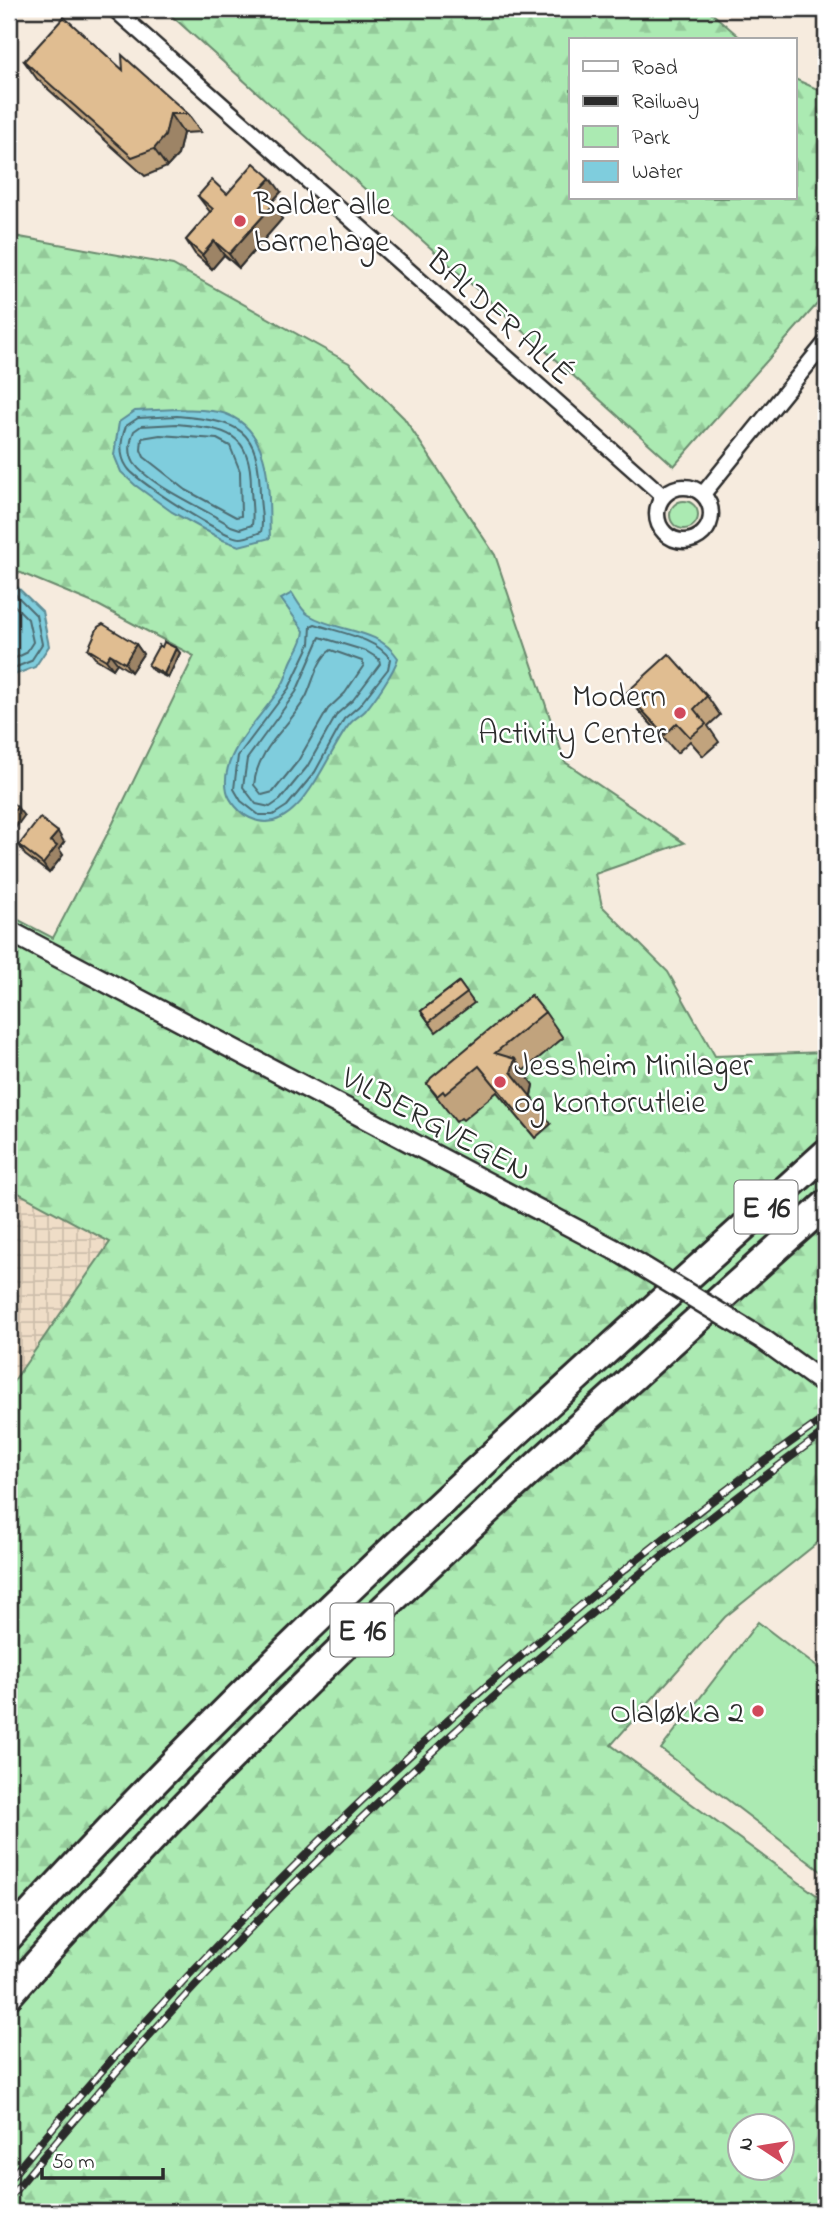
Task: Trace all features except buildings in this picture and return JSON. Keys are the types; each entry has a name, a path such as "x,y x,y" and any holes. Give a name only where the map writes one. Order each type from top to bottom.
{"highway":[{"name":"E 16","path":"9,1937 143,1792 372,1566 586,1368 826,1153"},
{"name":"E 16","path":"9,1995 165,1826 314,1676 534,1467 826,1204"}],"main road":[{"name":"VILBERGVEGEN","path":"9,931 619,1252 764,1340 826,1385"}],"street":[{"name":"BALDER ALLÉ","path":"114,9 663,496"},
{"path":"703,494 826,342"},
{"path":"678,487 687,487 703,494 711,509 712,518 705,533 690,541 673,540 660,528 657,512 663,496 678,487"}],"shaded area":[{"path":"9,1188 111,1242 9,1388"}],"green space":[{"path":"164,9 707,9 741,38 569,38 569,200 796,200 796,79 826,93 826,294 674,466"},
{"path":"9,235 173,265 349,363 404,418 495,555 565,762 684,843 595,874 602,906 668,972 715,1056 826,1052 826,1536 725,1617 611,1745 826,1902 826,2212 9,2212 9,1388 110,1242 9,1188 9,915 53,938 113,823 194,656 98,605 9,568"},
{"path":"684,501 694,505 698,515 694,525 684,529 674,525 670,515 674,505"},
{"name":"Olaløkka 2","path":"758,1622 826,1674 826,1875 661,1749"}],"water":[{"path":"209,410 226,414 242,423 253,435 266,467 270,538 239,546 223,540 172,512 121,472 114,455 119,422 135,411"},
{"path":"9,579 42,611 49,646 35,667 9,677"},
{"path":"292,593 309,615 379,641 398,658 374,700 340,738 309,791 297,806 283,817 267,822 250,818 236,807 228,795 226,777 236,749 282,685 302,639 304,631 281,599"}],"railway":[{"path":"9,2180 100,2073 194,1970 291,1869 392,1772 496,1677 603,1587 713,1500 826,1417"},
{"path":"9,2198 194,1986 393,1788 497,1694 604,1603 714,1515 826,1431"}],"place":[{"name":"Balder alle barnehage","path":"240,221"},
{"name":"Modern Activity Center","path":"680,713"},
{"name":"Jessheim Minilager og kontorutleie","path":"500,1082"},
{"name":"Olaløkka 2","path":"758,1711"}]}
